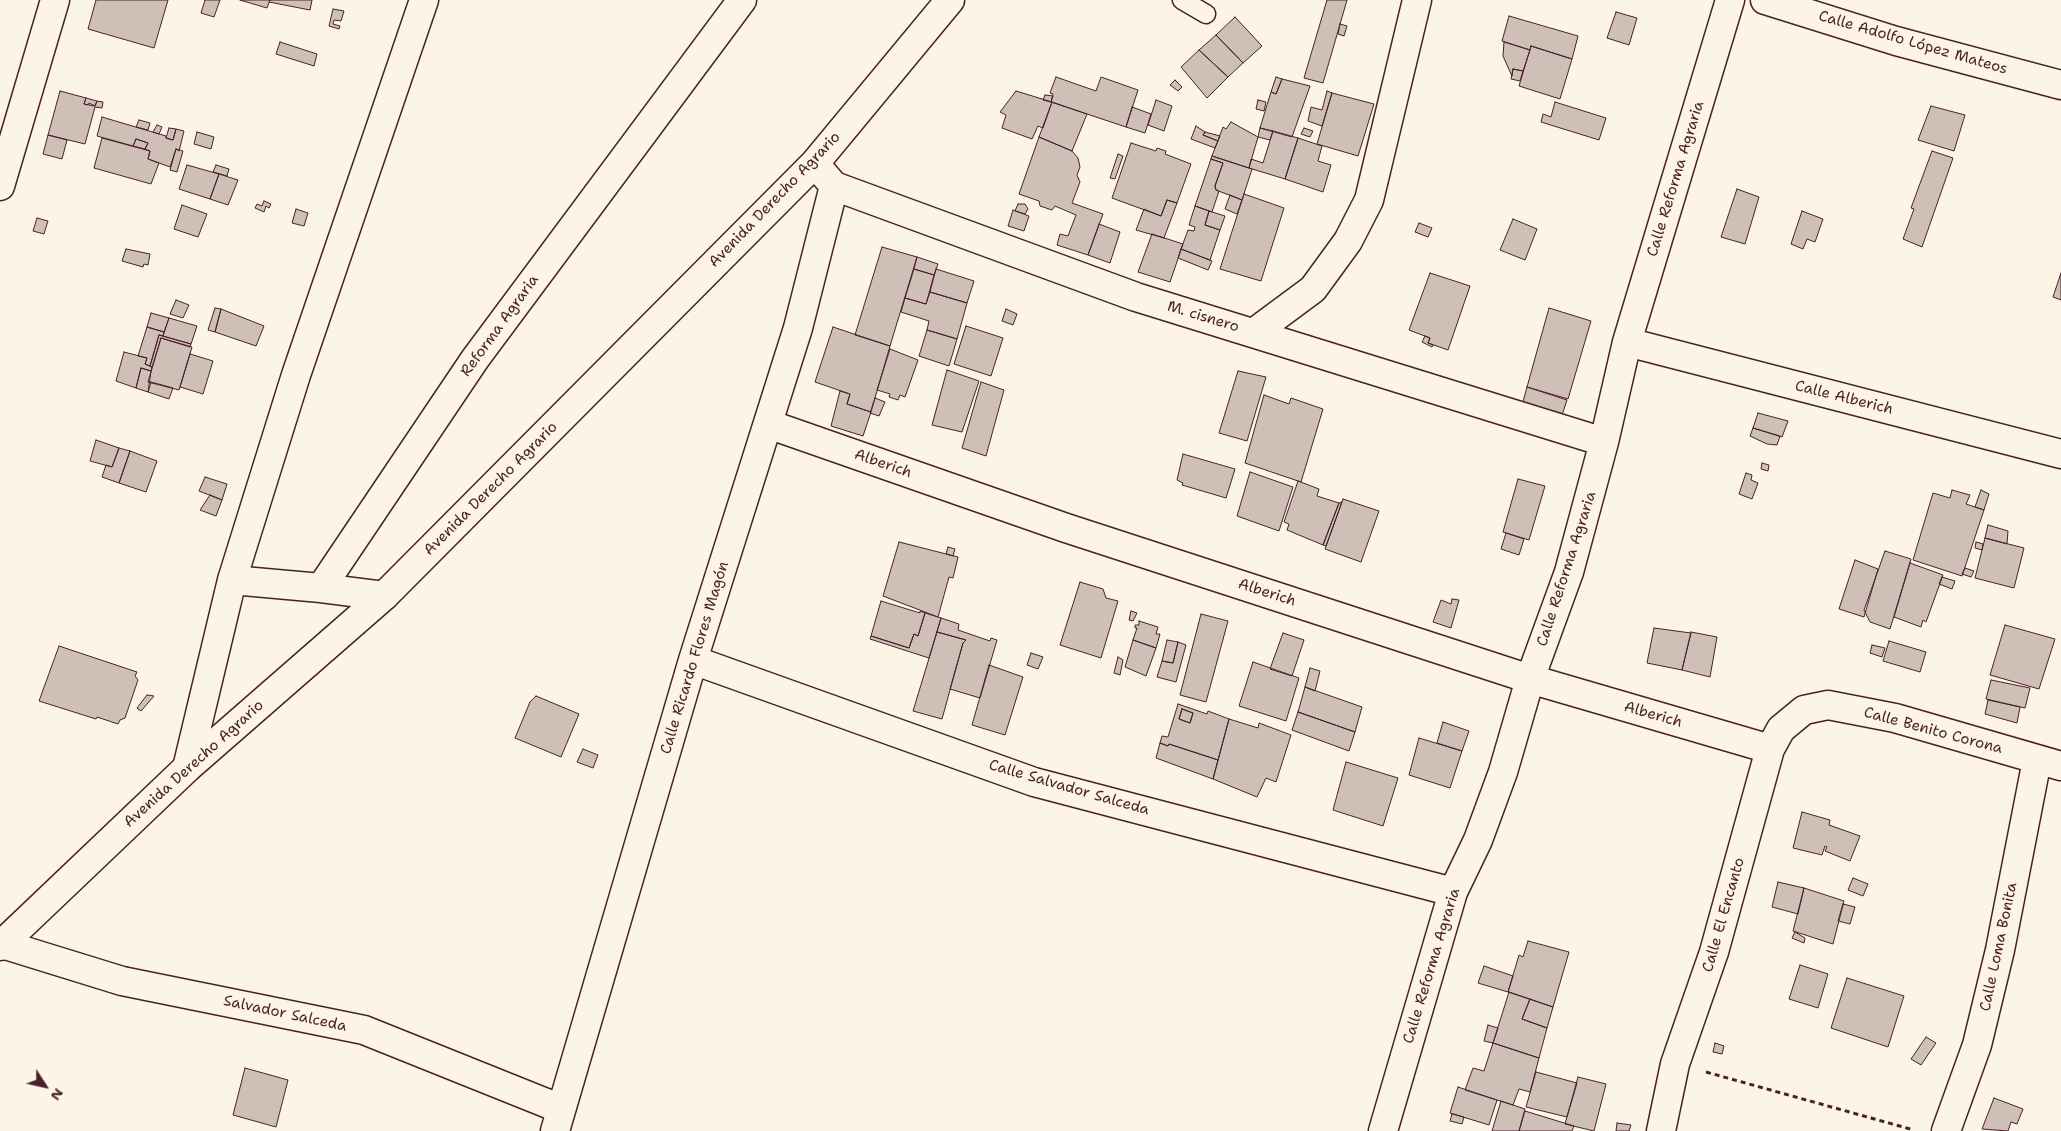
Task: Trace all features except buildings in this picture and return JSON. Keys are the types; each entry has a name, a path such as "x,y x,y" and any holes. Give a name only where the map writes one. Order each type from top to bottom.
{"street":[{"path":"0,186 55,0"},
{"path":"187,768 232,580 296,375 424,0"},
{"name":"Reforma Agraria","path":"321,588 475,359 742,0"},
{"name":"Avenida Derecho Agrario","path":"1,945 187,768 384,596 815,163 950,0"},
{"path":"1255,332 1313,289 1348,241 1369,200 1417,0"},
{"name":"Calle Reforma Agraria","path":"1383,1131 1453,892 1478,840 1503,772 1530,679 1569,572 1604,442 1627,342 1730,0"},
{"name":"Calle Adolfo López Mateos","path":"1765,0 1896,41 2061,85"},
{"path":"815,163 834,186"},
{"name":"M. cisnero","path":"834,186 1136,297 1255,332 1604,442"},
{"name":"Calle Ricardo Flores Magón","path":"558,1120 693,660 798,328 834,186"},
{"name":"Calle Alberich","path":"1627,342 2061,454"},
{"name":"Alberich","path":"768,424 1066,528 1530,679 1770,749"},
{"path":"232,580 384,596"},
{"name":"Calle Salvador Salceda","path":"693,660 1034,782 1453,892"},
{"name":"Calle Benito Corona","path":"1804,710 1828,705 1895,718 2049,763"},
{"name":"Calle El Encanto","path":"1661,1131 1675,1064 1714,952 1770,749 1781,729 1804,710"},
{"name":"Calle Loma Bonita","path":"1946,1131 1977,1045 2049,763"},
{"name":"Salvador Salceda","path":"1,945 122,981 364,1030 558,1120"}],"lane":[{"path":"1182,0 1206,14"}],"path":[{"path":"1675,1064 1920,1131"}]}
